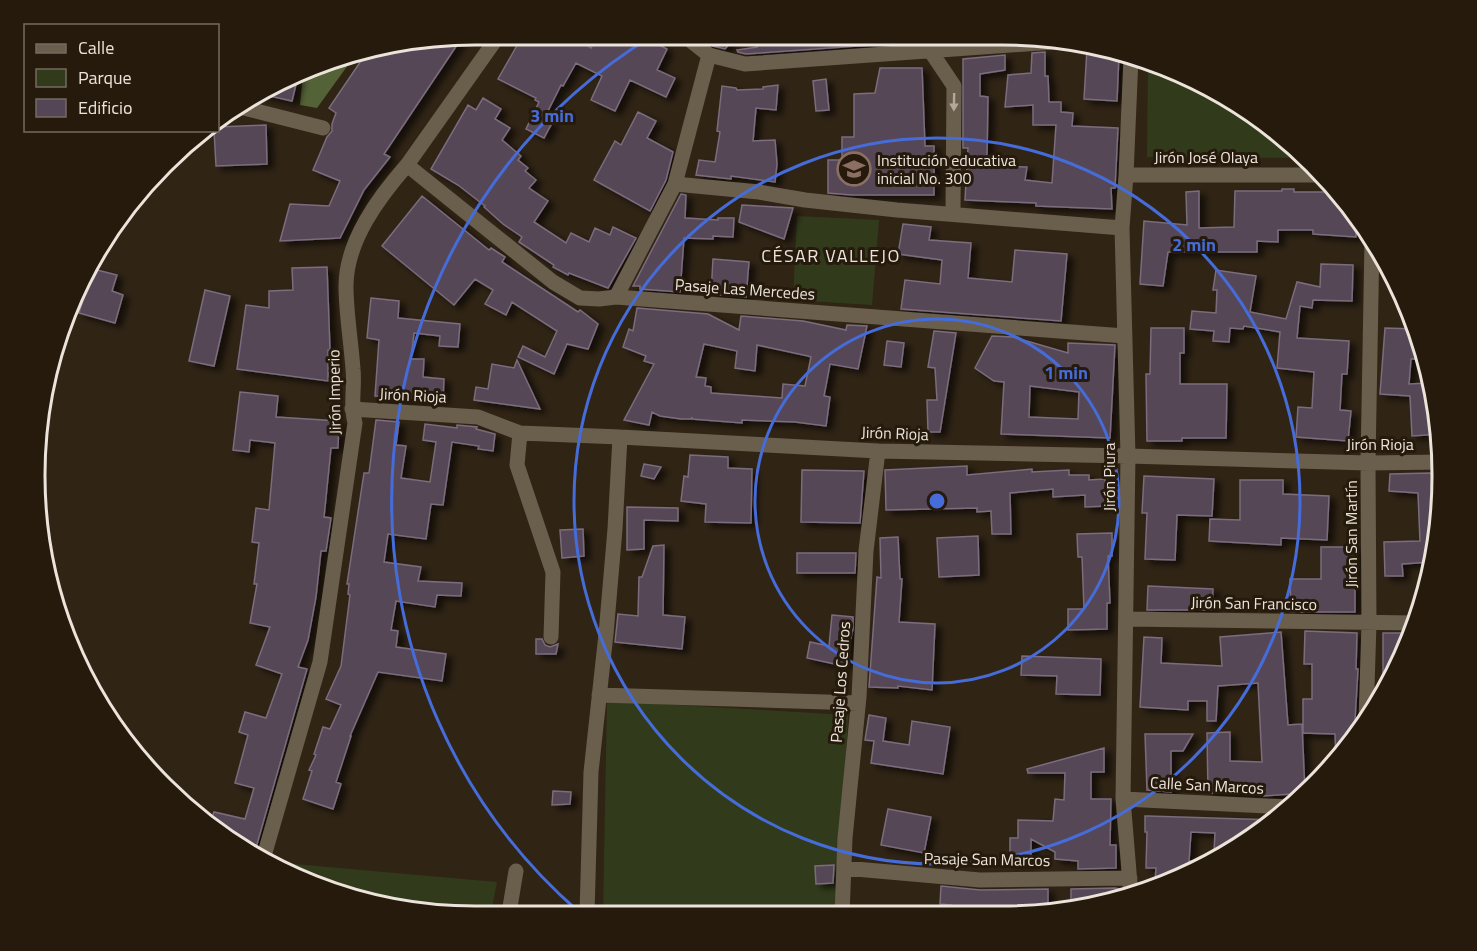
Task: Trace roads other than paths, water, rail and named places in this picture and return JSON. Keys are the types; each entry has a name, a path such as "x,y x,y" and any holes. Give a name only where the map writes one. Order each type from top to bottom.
{"street":[{"name":"Jirón Imperio","path":"265,851 320,662 355,423 352,409 354,375 346,285 350,258 362,228 389,185 406,165 492,45"},
{"path":"696,45 709,55 746,64 1009,45"},
{"path":"926,45 954,86 953,213"},
{"path":"616,297 675,184 709,55"},
{"name":"Jirón Piura","path":"1130,886 1123,799 1128,456 1122,228 1131,65"},
{"path":"250,109 323,128"},
{"name":"Pasaje Las Mercedes","path":"406,165 553,282 580,298 616,297 1125,336"},
{"name":"Jirón José Olaya","path":"1126,175 1310,175"},
{"path":"675,184 759,192 805,200 897,210 1122,228"},
{"name":"Jirón San Martín","path":"1367,703 1372,256"},
{"name":"Jirón Rioja","path":"352,409 478,417 520,433 878,451 1368,463 1432,462"},
{"path":"520,433 517,465 553,572 551,637"},
{"path":"587,906 591,772 614,541 620,437"},
{"name":"Pasaje Los Cedros","path":"842,906 858,703 866,551 878,451"},
{"name":"Jirón San Francisco","path":"1126,619 1406,623"},
{"path":"599,694 858,703"},
{"name":"Calle San Marcos","path":"1123,799 1276,806"},
{"name":"Pasaje San Marcos","path":"844,868 980,880 1130,878"},
{"path":"510,906 516,871"}],"place":[{"name":"Institución educativa inicial No. 300","path":"854,169"}],"district":[{"name":"CÉSAR VALLEJO","path":"831,256"}]}
